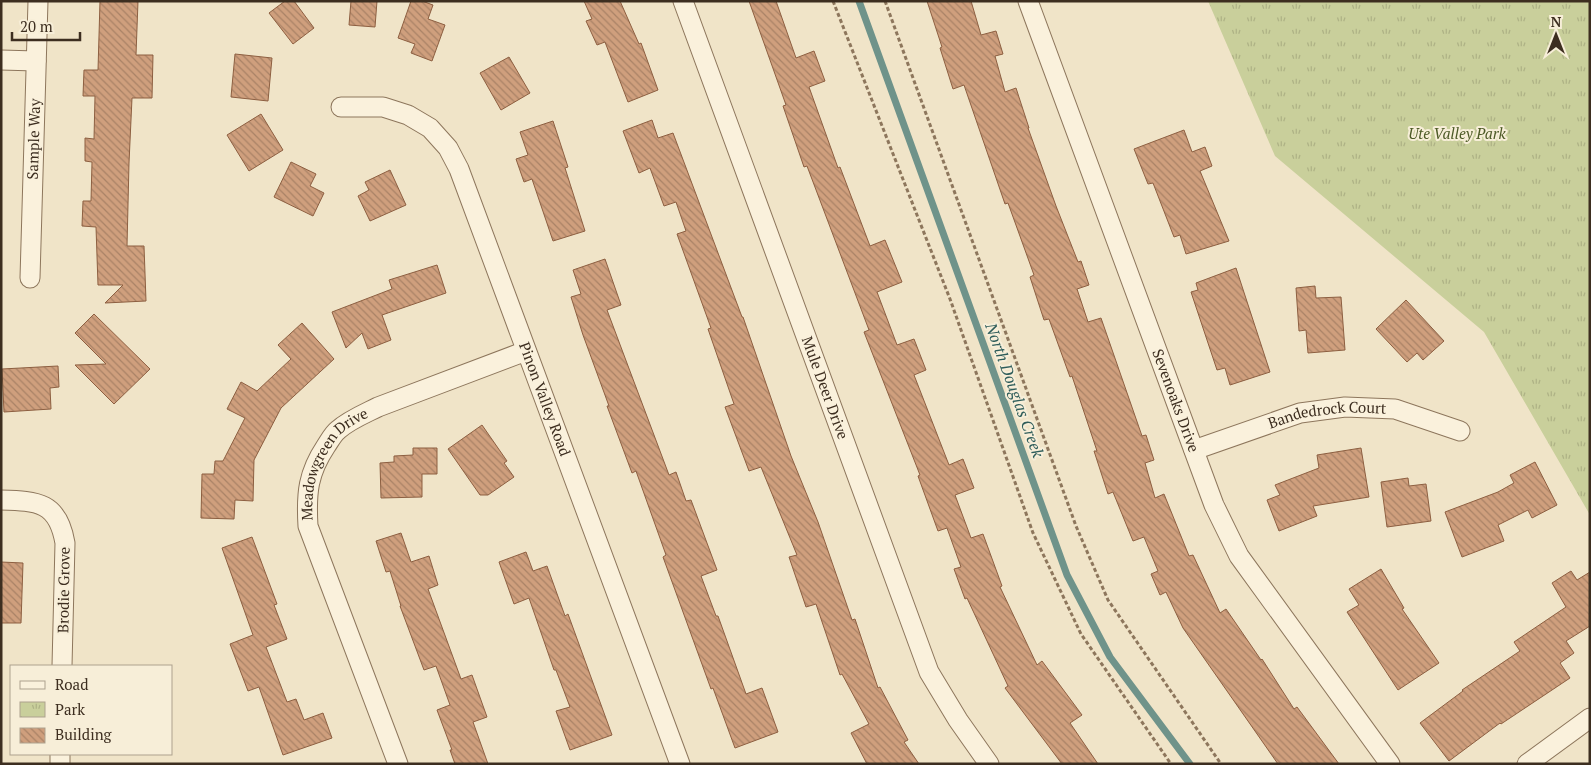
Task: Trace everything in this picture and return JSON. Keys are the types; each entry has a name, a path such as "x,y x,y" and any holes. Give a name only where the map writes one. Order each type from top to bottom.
{"street":[{"name":"Sample Way","path":"30,278 38,1"},
{"name":"Mule Deer Drive","path":"683,1 929,672 958,720 989,764"},
{"name":"Sevenoaks Drive","path":"1028,1 1214,505 1239,556 1390,764"},
{"path":"1,60 36,61"},
{"name":"Pinon Valley Road","path":"341,106 383,107 408,115 430,128 448,148 460,169 526,352 680,764"},
{"name":"Meadowgreen Drive","path":"398,764 308,526 309,483 314,466 336,431 354,418 378,407 526,352"},
{"name":"Bandedrock Court","path":"1194,450 1300,413 1345,407 1396,409 1460,431"},
{"name":"Brodie Grove","path":"1,500 28,501 43,506 56,515 62,528 65,543 62,665"},
{"path":"1527,764 1590,718"}],"path":[{"path":"833,1 950,299 1033,532 1081,634 1171,764"},
{"path":"885,1 1076,526 1108,600 1221,764"}],"green space":[{"name":"Ute Valley Park","path":"1208,1 1590,1 1590,515 1484,332 1275,156"}],"building":[{"path":"100,1 138,1 136,55 153,55 152,98 132,98 129,163 127,246 144,246 146,301 105,303 123,285 98,285 96,227 82,226 83,201 91,201 92,162 85,161 85,138 94,139 95,96 83,96 84,70 98,70"},
{"path":"285,1 294,1 314,28 293,44 269,13"},
{"path":"351,1 377,1 375,27 349,25"},
{"path":"411,1 422,1 433,5 428,19 445,25 432,61 411,53 415,44 398,38"},
{"path":"584,1 620,1 639,44 641,43 658,90 628,102 605,42 597,45 586,21 592,19"},
{"path":"749,1 776,1 796,58 814,51 825,81 809,87 838,168 840,167 870,246 885,240 902,282 877,292 897,345 914,339 926,370 914,375 949,465 963,459 974,488 955,495 971,538 983,534 1002,586 1000,587 1037,665 1042,661 1082,715 1070,723 1098,764 1062,764 1005,688 1008,686 967,598 965,599 954,569 961,567 947,528 938,531 918,476 920,475 864,332 869,330 807,166 804,167 783,106 786,105"},
{"path":"927,1 971,1 981,35 996,31 1003,54 995,56 1005,92 1016,88 1056,206 1078,262 1081,261 1089,285 1077,289 1088,322 1101,318 1142,436 1146,435 1154,460 1145,463 1155,498 1164,494 1189,556 1193,555 1220,613 1226,609 1262,659 1294,709 1297,707 1339,764 1278,764 1183,628 1166,592 1160,595 1151,574 1158,571 1144,537 1133,541 1113,492 1108,494 1094,451 1097,451 1072,376 1070,377 1049,319 1044,320 1030,277 1034,275 1008,203 1005,204 964,85 953,89"},
{"path":"235,54 272,58 268,101 231,97"},
{"path":"509,57 530,93 501,110 480,73"},
{"path":"261,114 283,150 249,171 227,135"},
{"path":"652,120 658,138 673,133 743,317 791,456 818,522 852,620 855,619 878,688 880,687 908,740 904,742 919,764 867,764 851,733 869,724 842,674 840,675 816,604 806,607 789,557 797,555 761,467 749,471 725,407 734,404 708,329 711,328 677,234 686,231 676,202 664,206 650,168 639,173 623,131"},
{"path":"553,121 568,167 565,168 585,231 553,241 532,179 524,182 516,159 528,155 520,132"},
{"path":"1184,130 1192,152 1205,147 1212,166 1200,171 1229,241 1186,254 1180,235 1174,237 1153,183 1148,184 1134,149"},
{"path":"291,162 316,174 310,186 324,193 313,216 274,197"},
{"path":"390,170 406,205 370,221 358,196 369,190 365,182"},
{"path":"605,259 621,305 607,310 669,475 676,472 686,501 691,500 717,570 701,576 716,616 718,616 746,694 762,688 778,732 735,748 713,688 711,689 663,557 666,555 636,471 632,473 607,406 609,406 571,297 581,294 573,270"},
{"path":"437,265 446,293 382,315 391,340 368,349 362,333 346,348 332,312 392,289 389,280"},
{"path":"1236,268 1270,372 1230,385 1225,368 1217,370 1191,292 1198,290 1196,283"},
{"path":"1315,286 1316,298 1341,297 1345,350 1308,353 1306,330 1299,331 1296,288"},
{"path":"1406,300 1444,341 1423,360 1417,353 1407,362 1376,329"},
{"path":"94,314 150,369 114,404 75,365 106,364 75,333"},
{"path":"302,323 334,359 281,408 254,460 253,501 235,500 234,519 201,518 202,474 214,474 215,461 223,461 245,418 227,409 241,382 257,391 291,359 278,345"},
{"path":"58,366 59,387 50,388 51,409 4,412 2,369"},
{"path":"482,425 507,461 504,463 514,477 488,495 480,495 448,449"},
{"path":"413,448 437,448 437,474 422,474 422,497 381,498 380,463 394,462 394,456 413,455"},
{"path":"1361,448 1369,497 1313,506 1317,516 1279,531 1267,500 1280,495 1275,485 1319,468 1317,455"},
{"path":"1535,462 1557,505 1532,518 1528,510 1498,525 1504,541 1462,557 1445,512 1498,492 1514,483 1510,475"},
{"path":"1408,478 1409,486 1426,484 1431,521 1387,527 1381,482"},
{"path":"401,533 411,562 429,556 438,585 428,589 461,679 472,675 487,717 473,722 488,764 455,764 450,750 452,750 437,710 450,705 436,666 424,670 400,606 390,571 386,572 376,541"},
{"path":"252,537 277,604 274,605 287,639 266,647 287,702 296,699 304,720 323,713 332,738 283,755 259,687 248,691 230,644 253,635 222,548"},
{"path":"526,552 533,571 547,566 565,616 568,614 612,735 570,750 556,711 570,707 556,670 554,670 529,598 514,604 499,562"},
{"path":"1,562 23,563 21,623 1,623"},
{"path":"1381,569 1404,608 1402,609 1439,663 1398,690 1347,612 1359,605 1349,589"},
{"path":"1571,571 1577,580 1590,572 1590,626 1566,641 1574,653 1560,663 1570,678 1500,723 1449,761 1420,723 1462,690 1520,651 1514,642 1566,607 1552,583"}],"waterway":[{"name":"North Douglas Creek","path":"859,1 1067,575 1110,657 1190,764"}]}
